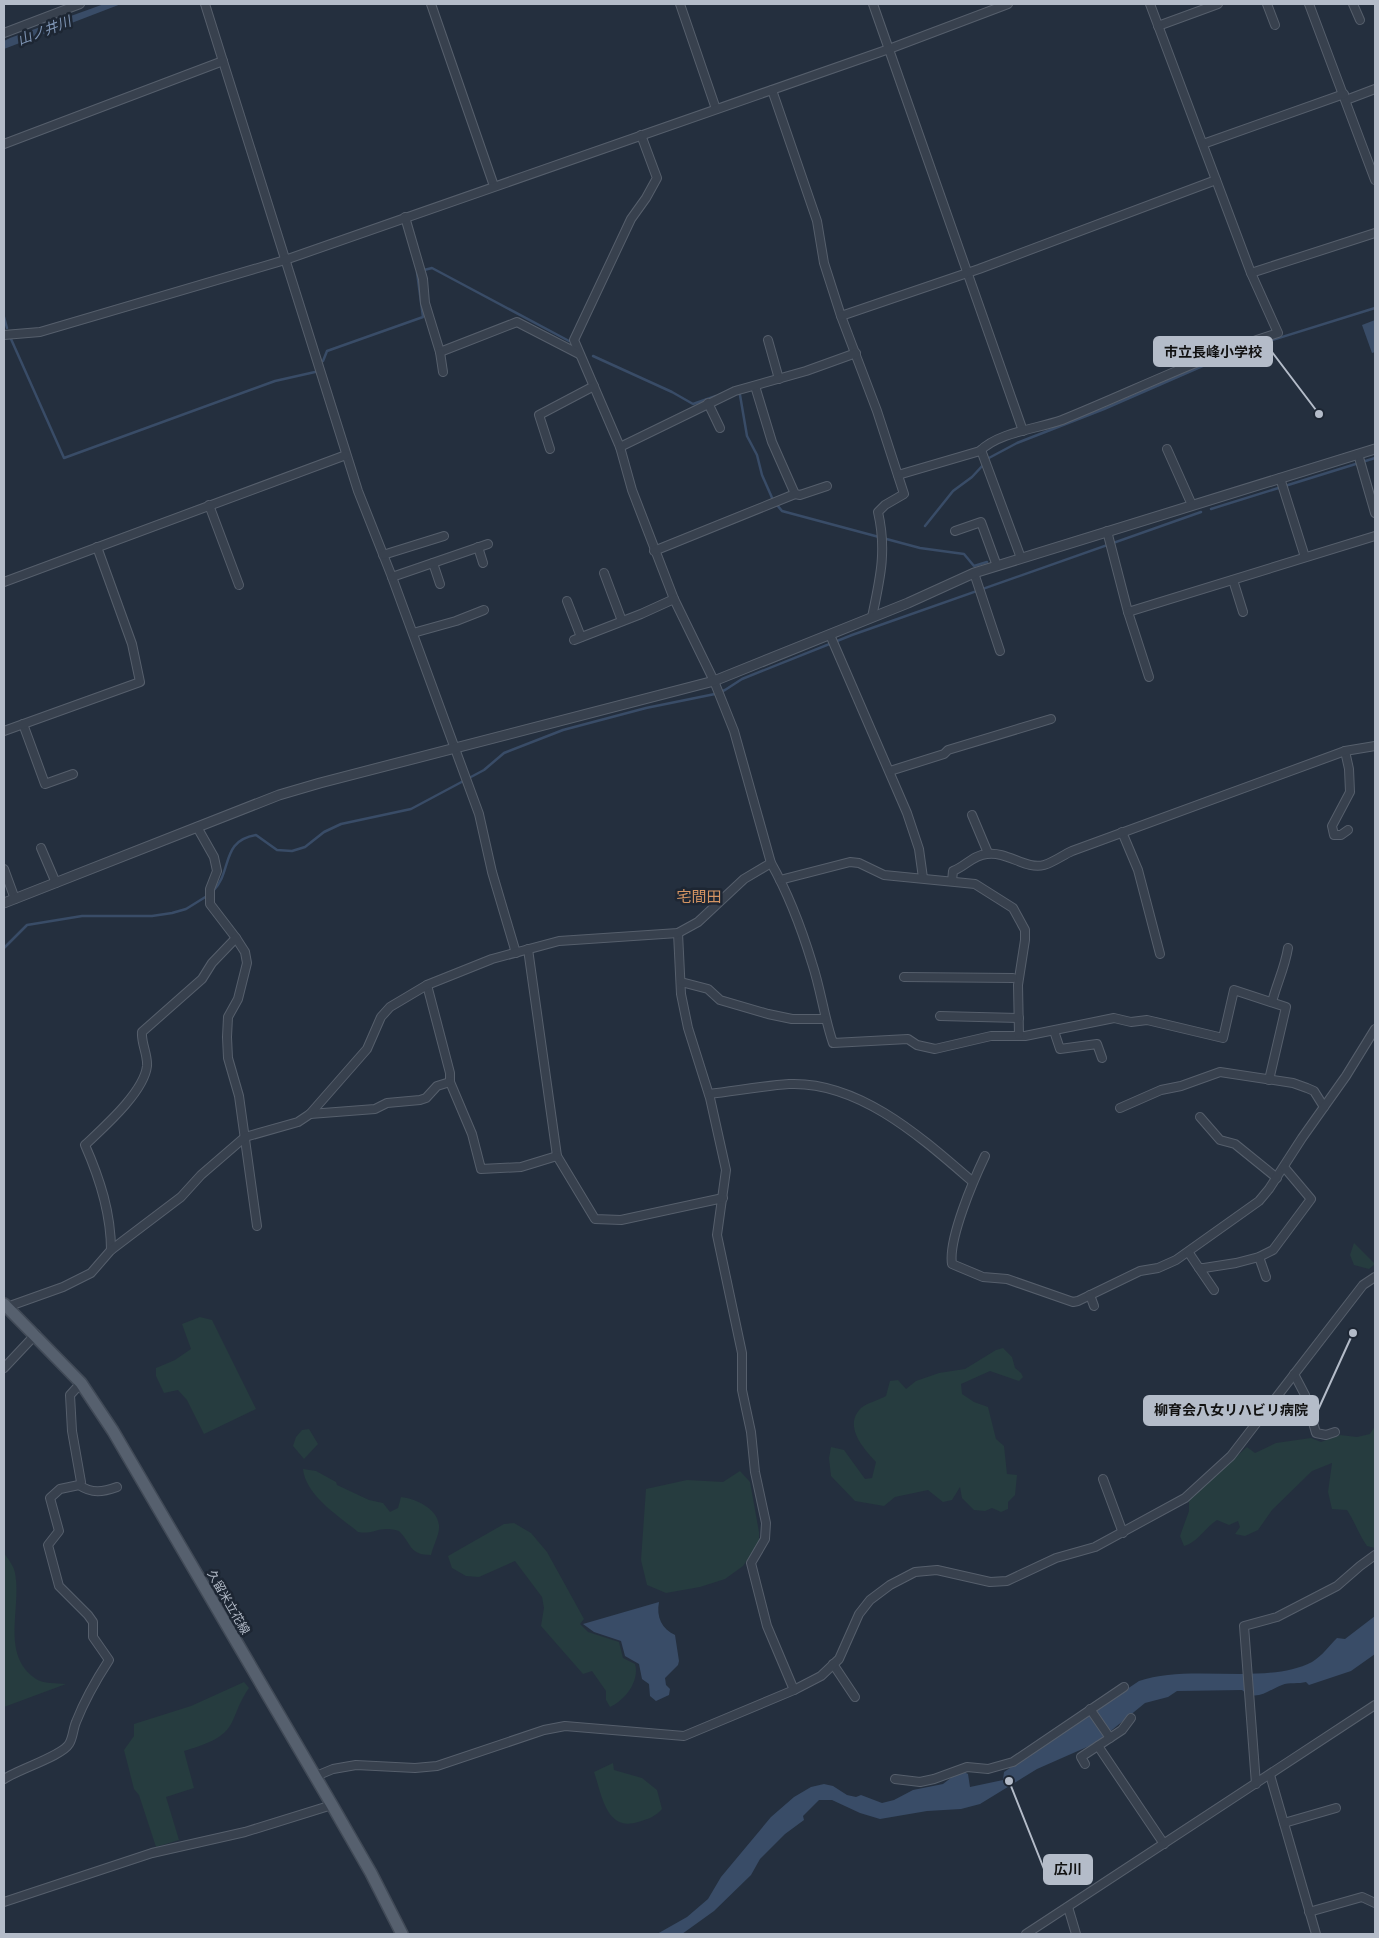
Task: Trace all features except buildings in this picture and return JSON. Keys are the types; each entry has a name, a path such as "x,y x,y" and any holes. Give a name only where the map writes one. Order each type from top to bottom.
{"main road":[{"name":"久留米立花線","path":"5,1306 36,1334 81,1383 114,1431 371,1872 402,1934"}],"street":[{"path":"4,33 80,4"},
{"path":"205,4 371,530 392,577 479,814 492,872 516,953"},
{"path":"431,4 494,186"},
{"path":"680,4 716,109"},
{"path":"873,4 1023,431"},
{"path":"4,335 40,332 285,260 889,49 1008,4"},
{"path":"898,475 981,450 986,446 1023,431 1060,421 1232,347 1278,333 1251,274 1150,4"},
{"path":"1158,26 1218,4"},
{"path":"1267,4 1275,26"},
{"path":"1309,4 1375,180"},
{"path":"1353,4 1360,20"},
{"path":"4,144 223,61"},
{"path":"1203,144 1345,97 1375,89"},
{"path":"772,90 817,221 824,263 841,316 856,353 904,494 885,505 878,512 883,535 881,577 872,617"},
{"path":"641,135 657,178 631,219 574,340 620,447 632,490 654,551 674,599 716,684 734,730 770,863 780,880 812,964 825,1020 833,1043 875,1041 887,1038 908,1039 917,1045 935,1049 991,1036 1025,1036 1114,1018 1130,1022 1147,1020 1223,1038 1234,990 1286,1006 1269,1080"},
{"path":"841,316 967,271 978,270 1216,180"},
{"path":"405,217 423,279 425,303 440,352 443,372"},
{"path":"1251,274 1375,233"},
{"path":"440,352 517,322 579,354"},
{"path":"768,340 779,379"},
{"path":"620,447 735,390 779,379 856,353"},
{"path":"550,449 539,415 594,386"},
{"path":"755,386 772,442 795,494"},
{"path":"708,403 720,428"},
{"path":"1167,449 1192,505"},
{"path":"4,903 263,801 320,783 716,684 974,573 1375,449"},
{"path":"981,450 1021,558"},
{"path":"4,582 346,454"},
{"path":"1358,454 1375,513"},
{"path":"1280,478 1305,557"},
{"path":"654,551 795,494 800,495 827,486"},
{"path":"209,505 239,585"},
{"path":"955,531 981,522 997,566"},
{"path":"1107,531 1128,612 1149,677"},
{"path":"383,555 444,536"},
{"path":"1128,612 1375,536"},
{"path":"392,577 488,544"},
{"path":"4,731 140,682 132,644 97,547"},
{"path":"478,548 483,563"},
{"path":"433,563 440,584"},
{"path":"604,573 622,621"},
{"path":"974,573 1000,651"},
{"path":"1233,580 1243,612"},
{"path":"566,607 578,638 674,599"},
{"path":"413,633 456,621 484,610"},
{"path":"830,635 908,813 919,848 923,878"},
{"path":"890,771 944,754 948,750 1051,719"},
{"path":"23,724 45,784 72,774"},
{"path":"952,881 953,871 964,867 974,857 988,853 1006,855 1042,866 1072,851 1122,832 1346,751 1375,746"},
{"path":"1346,751 1350,792 1332,826 1334,835 1340,835 1348,830"},
{"path":"972,815 988,853"},
{"path":"198,827 214,857 217,871 210,889 210,904 245,952 247,963 238,999 228,1017 227,1037 228,1058 235,1074 257,1226"},
{"path":"1122,832 1140,877 1160,954"},
{"path":"41,848 56,883"},
{"path":"780,880 850,862 859,863 884,875 976,884 998,898 1013,908 1025,930 1018,985 1019,1035"},
{"path":"5,1306 63,1287 91,1273 111,1250 180,1197 232,1144 245,1137 298,1122 310,1114 367,1049 381,1017 427,985 492,959 559,941 678,933 698,922 744,879 770,863"},
{"path":"4,868 15,899"},
{"path":"678,933 681,964 680,982 688,1028 709,1094 726,1170 717,1235 742,1353 742,1390 751,1432 755,1472 766,1523 765,1539 751,1563 767,1626 794,1690"},
{"path":"111,1250 111,1224 101,1184 85,1145 121,1111 143,1078 147,1063 142,1032 202,980 212,964 236,938"},
{"path":"1272,1002 1278,980 1284,971 1288,948"},
{"path":"528,950 556,1156 595,1219 621,1220 723,1198"},
{"path":"904,976 1013,978"},
{"path":"680,982 708,989 720,1000 768,1014 792,1019 825,1020"},
{"path":"427,985 450,1073 450,1082 472,1134 481,1169 521,1167 556,1156"},
{"path":"940,1016 1019,1018"},
{"path":"985,1156 973,1182 952,1249 952,1264 983,1277 1007,1280 1074,1302 1140,1271 1158,1268 1189,1253 1259,1201 1277,1178 1375,1029"},
{"path":"1054,1031 1060,1049 1097,1044 1102,1058"},
{"path":"1120,1108 1161,1090 1181,1086 1220,1072 1293,1083 1314,1091 1324,1107"},
{"path":"310,1114 375,1109 386,1103 420,1100 426,1098 437,1086 450,1082"},
{"path":"709,1094 790,1084 828,1088 892,1116 973,1182"},
{"path":"1200,1117 1220,1140 1234,1144 1277,1178"},
{"path":"1199,1268 1236,1263 1259,1257 1273,1250 1311,1200 1284,1167"},
{"path":"1189,1253 1214,1290"},
{"path":"1259,1257 1266,1277"},
{"path":"316,1776 356,1764 415,1768 437,1766 544,1730 565,1726 684,1736 794,1690 821,1676 839,1659 859,1614 870,1600 890,1585 915,1572 936,1570 990,1582 1007,1581 1056,1558 1095,1547 1185,1498 1231,1456 1364,1285 1375,1277"},
{"path":"63,1287 64,1296"},
{"path":"1090,1295 1094,1306"},
{"path":"4,1368 36,1334"},
{"path":"1294,1374 1305,1395 1316,1433 1326,1435 1335,1432"},
{"path":"80,1485 72,1432 70,1395 81,1383"},
{"path":"1103,1479 1123,1533"},
{"path":"80,1485 87,1491 98,1492 117,1487"},
{"path":"4,1779 17,1770 58,1754 69,1744 75,1724 93,1683 110,1660 93,1636 93,1622 59,1586 48,1545 59,1534 50,1498 60,1489 80,1485"},
{"path":"1256,1784 1244,1626 1277,1617 1337,1586 1375,1555"},
{"path":"834,1664 854,1697"},
{"path":"895,1779 920,1782 967,1767 988,1769 1012,1762 1124,1687"},
{"path":"1026,1934 1375,1705"},
{"path":"1090,1709 1110,1738"},
{"path":"1085,1764 1081,1757 1122,1730 1131,1718"},
{"path":"1098,1746 1164,1844"},
{"path":"1270,1775 1316,1934"},
{"path":"4,1902 152,1853 245,1832 332,1805"},
{"path":"1284,1823 1336,1808"},
{"path":"1309,1912 1362,1897 1375,1903"},
{"path":"1068,1907 1076,1934"}],"green space":[{"path":"1354,1243 1375,1264 1369,1269 1354,1265 1350,1255"},
{"path":"200,1317 212,1320 256,1409 204,1434 187,1400 178,1390 164,1393 156,1376 156,1368 175,1360 191,1349 182,1324"},
{"path":"1003,1348 1012,1357 1015,1368 1023,1377 1019,1381 990,1371 961,1384 962,1394 974,1402 988,1407 996,1439 1004,1446 1007,1474 1017,1475 1015,1495 1008,1502 1008,1509 1001,1512 992,1508 985,1511 974,1510 962,1498 960,1487 952,1500 943,1502 928,1490 895,1497 884,1506 855,1501 831,1476 829,1458 831,1447 844,1450 865,1479 872,1478 876,1462 861,1444 854,1429 854,1422 861,1408 886,1396 890,1381 898,1380 906,1389 916,1381 939,1373 965,1369 996,1350"},
{"path":"1375,1426 1375,1548 1367,1546 1347,1510 1332,1509 1328,1492 1332,1463 1312,1471 1272,1510 1258,1530 1245,1536 1235,1534 1240,1527 1238,1521 1229,1525 1217,1520 1197,1538 1184,1546 1180,1536 1189,1511 1189,1499 1247,1447 1255,1453 1276,1443 1311,1438 1321,1442 1340,1435 1357,1437 1370,1434"},
{"path":"309,1429 318,1444 304,1459 293,1446 296,1437 302,1430"},
{"path":"303,1469 316,1471 336,1482 337,1485 369,1500 383,1503 390,1512 398,1508 401,1497 425,1505 434,1514 439,1525 431,1555 424,1555 415,1551 399,1531 382,1529 364,1533 358,1532 324,1505 317,1497 305,1479"},
{"path":"740,1471 750,1482 759,1532 759,1543 743,1566 725,1579 700,1587 666,1593 647,1585 641,1560 646,1489 687,1480 723,1482"},
{"path":"514,1523 531,1533 547,1552 584,1619 580,1624 588,1632 619,1642 623,1658 635,1664 636,1670 633,1683 626,1695 616,1704 610,1707 606,1700 606,1691 592,1671 583,1674 541,1626 544,1608 542,1597 515,1561 479,1577 466,1576 452,1568 448,1556 504,1524"},
{"path":"4,1553 15,1573 15,1644 19,1657 25,1669 39,1681 66,1684 4,1707"},
{"path":"244,1682 249,1688 229,1727 212,1741 184,1751 194,1788 166,1797 179,1840 156,1847 139,1795 134,1789 124,1750 134,1736 134,1724 191,1706"},
{"path":"613,1763 614,1770 642,1778 657,1790 662,1809 659,1812 648,1819 627,1824 619,1822 612,1817 603,1801 594,1772"}],"water":[{"name":"山ノ井川","path":"104,4 121,4 4,49 4,41 10,38"},
{"path":"1375,320 1375,352 1372,353 1362,325"},
{"path":"659,1602 659,1617 663,1626 675,1635 679,1661 678,1665 665,1678 666,1685 670,1689 669,1695 656,1701 650,1696 649,1684 642,1679 639,1664 625,1656 621,1641 594,1632 583,1624"},
{"path":"1375,1616 1375,1654 1351,1671 1309,1685 1306,1682 1285,1684 1257,1695 1247,1694 1242,1690 1177,1691 1168,1697 1145,1703 1096,1743 1037,1769 980,1804 961,1809 927,1811 880,1819 860,1813 832,1800 819,1800 803,1816 804,1820 785,1834 760,1859 751,1875 714,1911 682,1934 657,1934 687,1917 708,1899 721,1877 771,1817 794,1797 811,1787 824,1784 833,1786 847,1795 856,1797 861,1795 882,1803 894,1800 913,1790 943,1784 952,1777 964,1772 968,1774 970,1787 1003,1780 1004,1772 1139,1681 1159,1676 1181,1674 1250,1674 1272,1673 1293,1669 1312,1662 1337,1638 1345,1639"}],"waterway":[{"path":"424,270 432,268 569,341"},
{"path":"323,361 327,351 423,317 417,272"},
{"path":"1237,351 1375,308"},
{"path":"4,317 7,328"},
{"path":"11,339 64,458 275,381 315,372"},
{"path":"987,459 1017,443 1104,409 1230,354"},
{"path":"593,356 672,392 693,404 716,396"},
{"path":"740,395 747,436 757,455 762,475 773,500 782,511 920,548 964,554 974,566 987,562"},
{"path":"1211,509 1375,458"},
{"path":"925,526 953,491 972,477 984,464"},
{"path":"213,891 223,875 232,850 237,843 245,838 256,835 277,850 292,851 305,847 324,832 341,824 411,809 484,770 504,753 563,730 646,708 715,694 742,679 852,635 1201,512"},
{"path":"4,948 27,925 82,916 152,916 172,913 186,909 207,896"}],"place":[{"name":"市立長峰小学校","path":"1319,414"},
{"name":"柳育会八女リハビリ病院","path":"1353,1333"},
{"name":"広川","path":"1009,1781"}],"district":[{"name":"宅間田","path":"699,896"}]}
